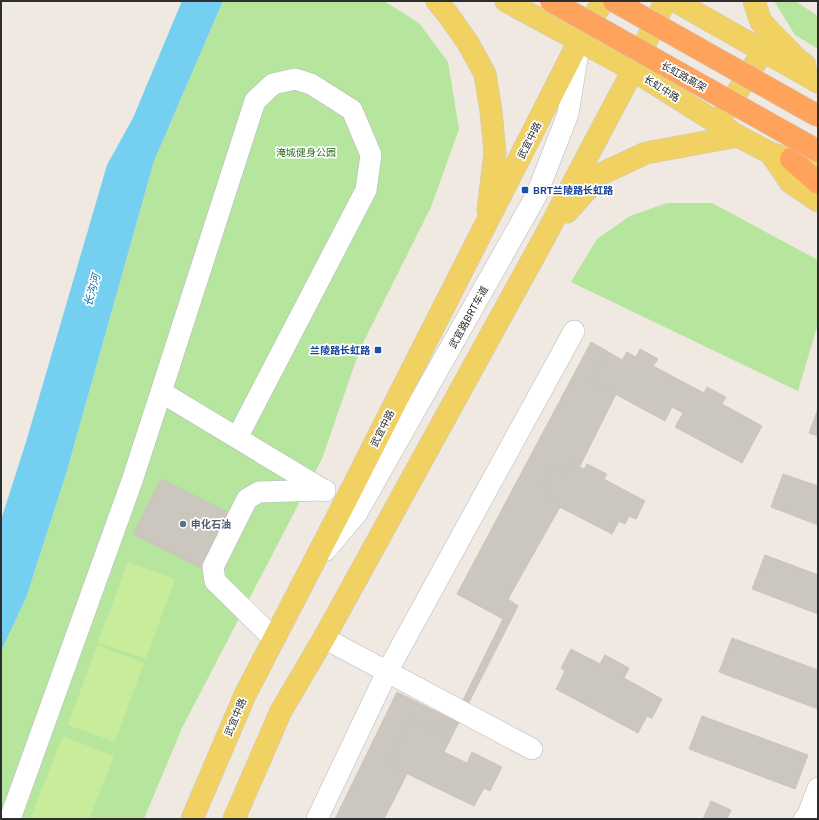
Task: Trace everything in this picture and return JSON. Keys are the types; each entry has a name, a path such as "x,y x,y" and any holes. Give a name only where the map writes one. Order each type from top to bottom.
{"highway":[{"name":"长虹路高架","path":"551,1 818,151"},
{"path":"614,1 818,116"},
{"path":"792,160 818,183"}],"main road":[{"path":"437,1 468,43 485,74 491,111 495,153 486,225"},
{"name":"长虹中路","path":"506,1 633,70 738,136 770,153 792,160 818,174"},
{"name":"武宜中路","path":"192,819 245,695 345,502 579,41 603,1"},
{"path":"234,819 281,711 324,638 542,242 633,70 665,1"},
{"path":"675,1 818,82"},
{"path":"754,1 761,22 797,58 818,75"},
{"path":"718,123 763,51"},
{"path":"542,242 600,174 646,153 738,136"},
{"path":"770,153 784,171 790,182 818,201"}],"lane":[{"name":"武宜路BRT车道","path":"309,571 357,513 536,196 568,114 579,41"},
{"path":"10,819 132,481 255,102 273,84 295,79 312,84 352,110 372,155 366,190 237,438"},
{"path":"317,819 387,672 574,331"},
{"path":"161,392 345,502"},
{"path":"274,639 215,581 213,567 247,499 259,492 325,490"},
{"path":"324,638 532,749"},
{"path":"804,819 807,817 818,788"}],"green space":[{"name":"淹城健身公园","path":"223,1 384,1 419,23 448,62 459,129 431,207 360,349 322,459 182,728 144,819 1,819 1,651 26,598 66,474 154,161"},
{"path":"774,1 795,1 818,16 818,49 795,35"},
{"path":"667,203 712,203 818,260 818,327 798,391 571,282 597,239 630,216"},
{"path":"128,562 175,579 146,659 98,642"},
{"path":"97,645 144,663 115,742 68,725"},
{"path":"63,736 114,756 89,819 30,819"}],"water":[{"name":"长沟河","path":"182,1 223,1 154,161 66,474 26,598 1,651 1,520 26,442 107,165 133,118"}],"building":[{"path":"591,342 607,351 591,381 616,394 580,466 570,462 564,473 553,467 544,485 551,489 546,500 560,507 508,599 518,606 454,732 436,723 433,730 411,720 389,765 407,774 384,819 335,819 397,692 453,720 503,619 457,594"},
{"path":"640,349 658,359 653,366 704,393 707,387 726,397 722,404 762,426 742,463 675,427 683,413 672,407 665,421 591,381 607,351 622,360 627,352 636,357"},
{"path":"818,409 818,436 809,433"},
{"path":"570,462 584,469 587,464 607,474 604,479 645,501 636,519 629,516 625,524 619,521 612,534 546,500 551,489 544,485 553,467 564,473"},
{"path":"783,474 818,486 818,525 771,507"},
{"name":"申化石油","path":"161,479 233,515 205,570 133,534"},
{"path":"765,555 818,575 818,614 752,589"},
{"path":"732,638 818,670 818,709 719,672"},
{"path":"571,649 600,664 605,655 629,668 624,678 662,699 652,718 647,716 638,733 556,689 565,671 561,668"},
{"path":"702,716 808,755 795,789 689,749"},
{"path":"411,720 433,730 436,723 454,732 444,752 467,763 472,752 502,767 490,791 484,788 474,806 389,765"},
{"path":"711,801 731,810 727,819 703,819"}],"place":[{"name":"BRT兰陵路长虹路","path":"525,190"},
{"name":"兰陵路长虹路","path":"378,350"},
{"name":"申化石油","path":"183,524"}]}
